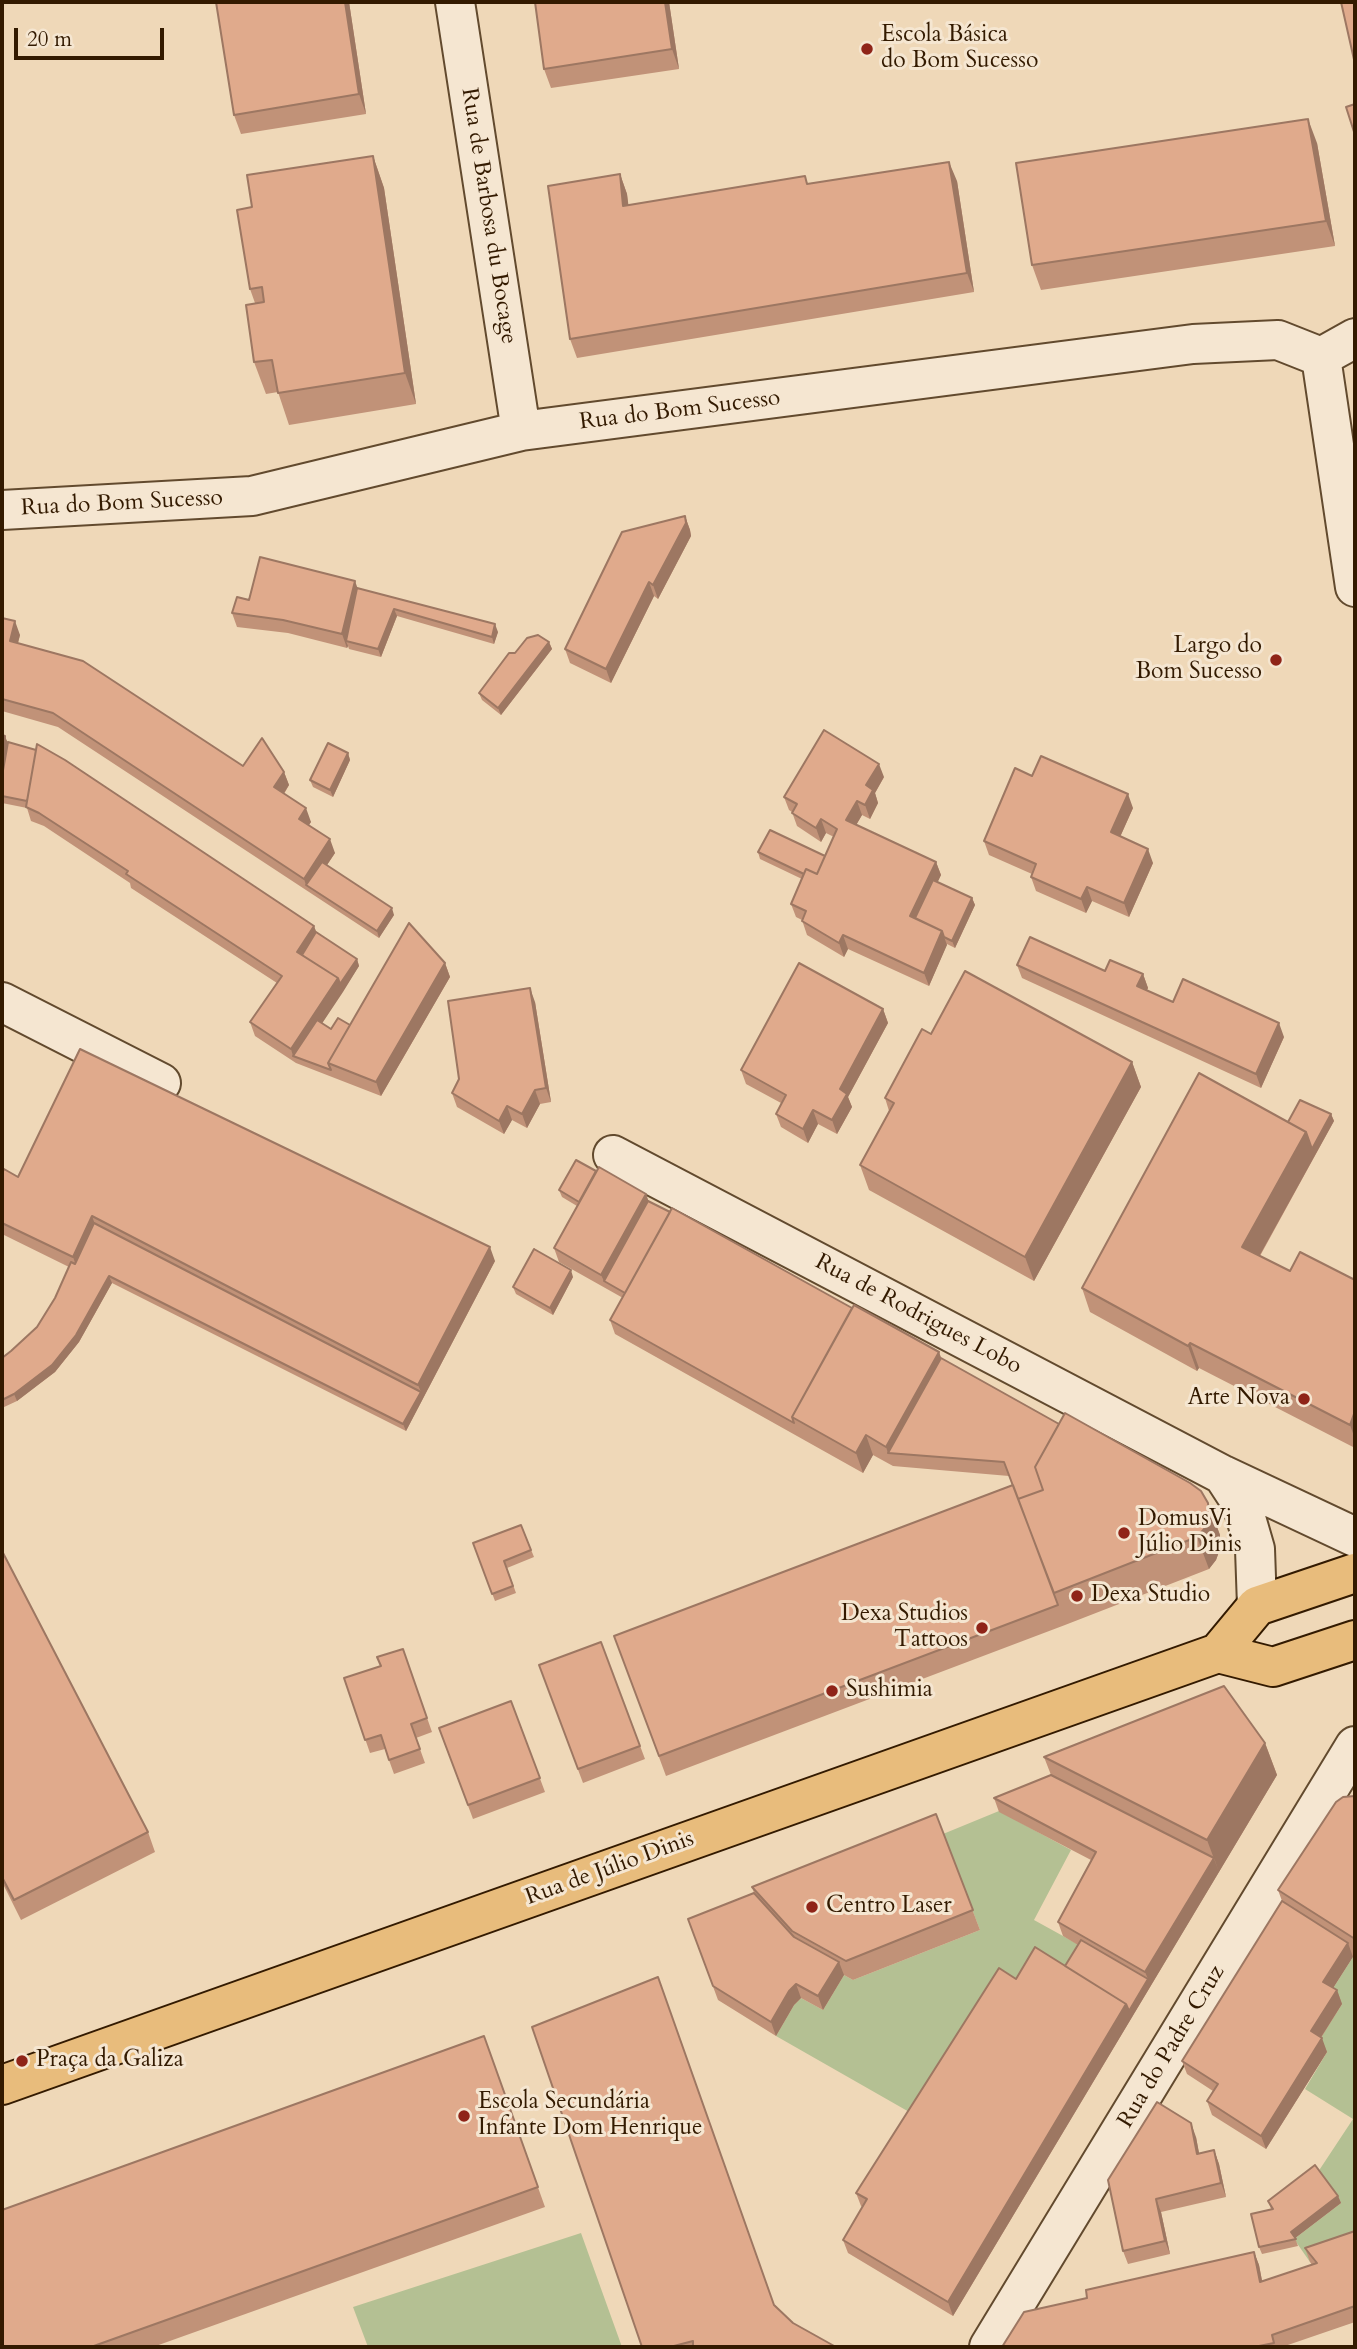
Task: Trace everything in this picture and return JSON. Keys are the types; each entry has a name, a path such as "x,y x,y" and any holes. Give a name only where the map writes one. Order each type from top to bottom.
{"main road":[{"path":"1355,1573 1257,1606 1218,1653 1273,1667 1355,1640"},
{"name":"Rua de Júlio Dinis","path":"2,2085 1218,1653"}],"street":[{"name":"Rua de Barbosa du Bocage","path":"455,2 521,431"},
{"path":"1355,338 1321,357 1355,587"},
{"name":"Rua do Bom Sucesso","path":"2,510 252,496 521,431 1193,344 1278,340 1321,357"},
{"path":"2,1002 161,1083"},
{"name":"Rua de Rodrigues Lobo","path":"613,1154 1223,1475 1355,1537"},
{"name":"Rua de Rodrigues Lobo","path":"1223,1475 1242,1504 1255,1549 1257,1606"},
{"name":"Rua do Padre Cruz","path":"989,2347 1355,1746"}],"green space":[{"path":"999,1811 1071,1850 1034,1920 1083,1947 1066,1977 918,2117 776,2036 801,1998 823,2010 844,1975 853,1980 980,1930 943,1834"},
{"path":"1353,1957 1355,2247 1310,2262 1294,2239 1341,2203 1318,2172 1353,2119 1305,2089 1327,2052 1316,2045 1342,2004 1328,1996"},
{"path":"581,2233 622,2347 368,2347 353,2307"}],"building":[{"path":"216,2 345,2 359,94 234,115"},
{"path":"535,2 665,2 672,49 544,69"},
{"path":"1341,2 1355,2 1355,64"},
{"path":"1355,104 1355,135 1346,107"},
{"path":"1308,119 1326,221 1032,265 1016,163"},
{"path":"373,156 405,373 278,393 272,360 254,362 246,305 264,302 262,287 250,289 237,210 252,207 247,175"},
{"path":"949,162 967,273 570,339 548,186 620,174 623,206 805,176 807,184"},
{"path":"685,516 686,523 653,585 649,582 606,669 565,649 622,532"},
{"path":"260,557 355,581 342,634 283,620 232,613 237,597 249,600"},
{"path":"357,588 495,624 492,637 394,609 378,649 346,641"},
{"path":"2,618 15,621 10,641 83,661 243,766 262,738 284,772 274,787 306,808 299,819 330,839 304,879 53,713 2,699"},
{"path":"538,635 549,642 498,708 479,693 509,653 515,653 527,638"},
{"path":"824,730 879,764 866,785 873,790 865,805 857,801 846,820 936,862 910,916 942,931 924,973 843,935 839,943 802,921 806,911 791,904 806,869 817,874 837,829 821,819 816,828 792,813 797,804 784,797"},
{"path":"2,735 5,736 2,756"},
{"path":"8,742 36,750 27,801 2,796 2,776"},
{"path":"328,743 348,753 330,790 310,780"},
{"path":"37,744 314,926 297,952 338,978 291,1049 250,1022 282,976 126,874 128,871 26,807"},
{"path":"1041,756 1128,794 1111,832 1148,849 1124,903 1087,887 1081,899 1031,877 1036,864 984,841 1015,768 1032,776"},
{"path":"770,830 825,856 817,874 806,869 804,874 758,852"},
{"path":"322,862 392,908 377,931 306,885"},
{"path":"933,880 972,898 952,941 944,937 942,931 915,918"},
{"path":"409,923 445,963 376,1082 328,1063"},
{"path":"316,932 357,959 340,984 338,978 302,955"},
{"path":"1030,937 1105,971 1110,960 1143,974 1137,986 1173,1002 1183,979 1279,1023 1256,1074 1017,965"},
{"path":"799,963 883,1009 840,1089 847,1094 832,1120 813,1110 803,1129 776,1114 786,1095 741,1070"},
{"path":"965,971 1132,1062 1025,1257 860,1165 894,1103 885,1098 922,1029 931,1034"},
{"path":"530,988 546,1088 535,1090 522,1114 507,1106 499,1121 452,1093 459,1079 448,1001"},
{"path":"338,1018 350,1025 328,1063 331,1070 293,1056 317,1020 331,1029"},
{"path":"80,1049 490,1247 418,1385 92,1216 73,1257 2,1223 4,1169 18,1177"},
{"path":"1199,1073 1306,1132 1242,1247 1290,1271 1300,1252 1355,1280 1355,1411 1350,1425 1190,1343 1188,1346 1082,1288"},
{"path":"1300,1100 1331,1114 1312,1149 1306,1132 1288,1122"},
{"path":"576,1160 596,1171 579,1202 559,1190"},
{"path":"599,1167 646,1194 601,1275 554,1248"},
{"path":"648,1201 670,1212 625,1293 604,1281"},
{"path":"672,1208 852,1308 792,1417 794,1423 610,1320"},
{"path":"94,1223 421,1392 403,1424 109,1276 76,1335 52,1365 2,1400 2,1358 37,1327 55,1298 71,1262 75,1264"},
{"path":"534,1249 571,1270 550,1308 513,1287"},
{"path":"854,1305 939,1352 886,1447 866,1435 856,1453 792,1417"},
{"path":"941,1358 1059,1424 1035,1467 1043,1490 1018,1499 1004,1462 888,1453"},
{"name":"DomusVi Júlio Dinis","path":"1065,1413 1201,1491 1208,1503 1209,1517 1205,1528 1197,1537 1054,1593 1018,1499 1043,1490 1035,1467"},
{"path":"1013,1485 1058,1605 659,1756 614,1636"},
{"path":"521,1525 531,1550 504,1561 513,1586 492,1594 473,1543"},
{"path":"2,1551 148,1832 14,1900 2,1877"},
{"path":"601,1642 640,1746 578,1769 539,1665"},
{"path":"403,1649 427,1718 411,1724 420,1749 389,1760 381,1735 365,1740 344,1678 381,1666 377,1657"},
{"path":"1224,1686 1265,1743 1207,1840 1044,1757"},
{"path":"511,1701 540,1778 468,1805 439,1728"},
{"path":"1051,1775 1214,1858 1145,1972 1058,1922 1096,1852 994,1798"},
{"path":"1355,1796 1355,1939 1278,1890 1336,1802 1343,1797"},
{"path":"936,1814 973,1910 846,1961 792,1931 752,1887"},
{"path":"754,1893 794,1937 839,1962 818,1996 796,1984 771,2022 713,1986 688,1919"},
{"path":"1282,1901 1348,1943 1323,1982 1337,1990 1311,2031 1322,2038 1261,2136 1207,2101 1218,2084 1182,2061"},
{"path":"1081,1940 1148,1979 1129,2011 1126,2004 1065,1966"},
{"path":"1035,1947 1126,2004 948,2302 843,2240 867,2199 856,2193 999,1968 1016,1979"},
{"path":"658,1977 774,2305 793,2323 836,2347 693,2347 693,2341 670,2347 642,2347 532,2027"},
{"path":"484,2036 538,2187 91,2347 2,2347 2,2210"},
{"path":"1157,2102 1191,2123 1197,2154 1214,2150 1221,2183 1156,2199 1165,2241 1123,2251 1108,2180"},
{"path":"1315,2165 1338,2196 1291,2232 1296,2239 1259,2247 1251,2214 1273,2209 1268,2201"},
{"path":"1355,2231 1355,2306 1272,2335 1274,2343 1254,2347 1002,2347 1024,2312 1087,2298 1086,2290 1254,2252 1260,2282 1317,2263 1305,2248"}],"place":[{"name":"Escola Básica do Bom Sucesso","path":"867,49"},
{"name":"Largo do Bom Sucesso","path":"1276,660"},
{"name":"Arte Nova","path":"1304,1399"},
{"name":"DomusVi Júlio Dinis","path":"1124,1533"},
{"name":"Dexa Studio","path":"1077,1596"},
{"name":"Dexa Studios Tattoos","path":"982,1628"},
{"name":"Sushimia","path":"832,1691"},
{"name":"Centro Laser","path":"812,1907"},
{"name":"Praça da Galiza","path":"22,2061"},
{"name":"Escola Secundária Infante Dom Henrique","path":"464,2116"}]}
